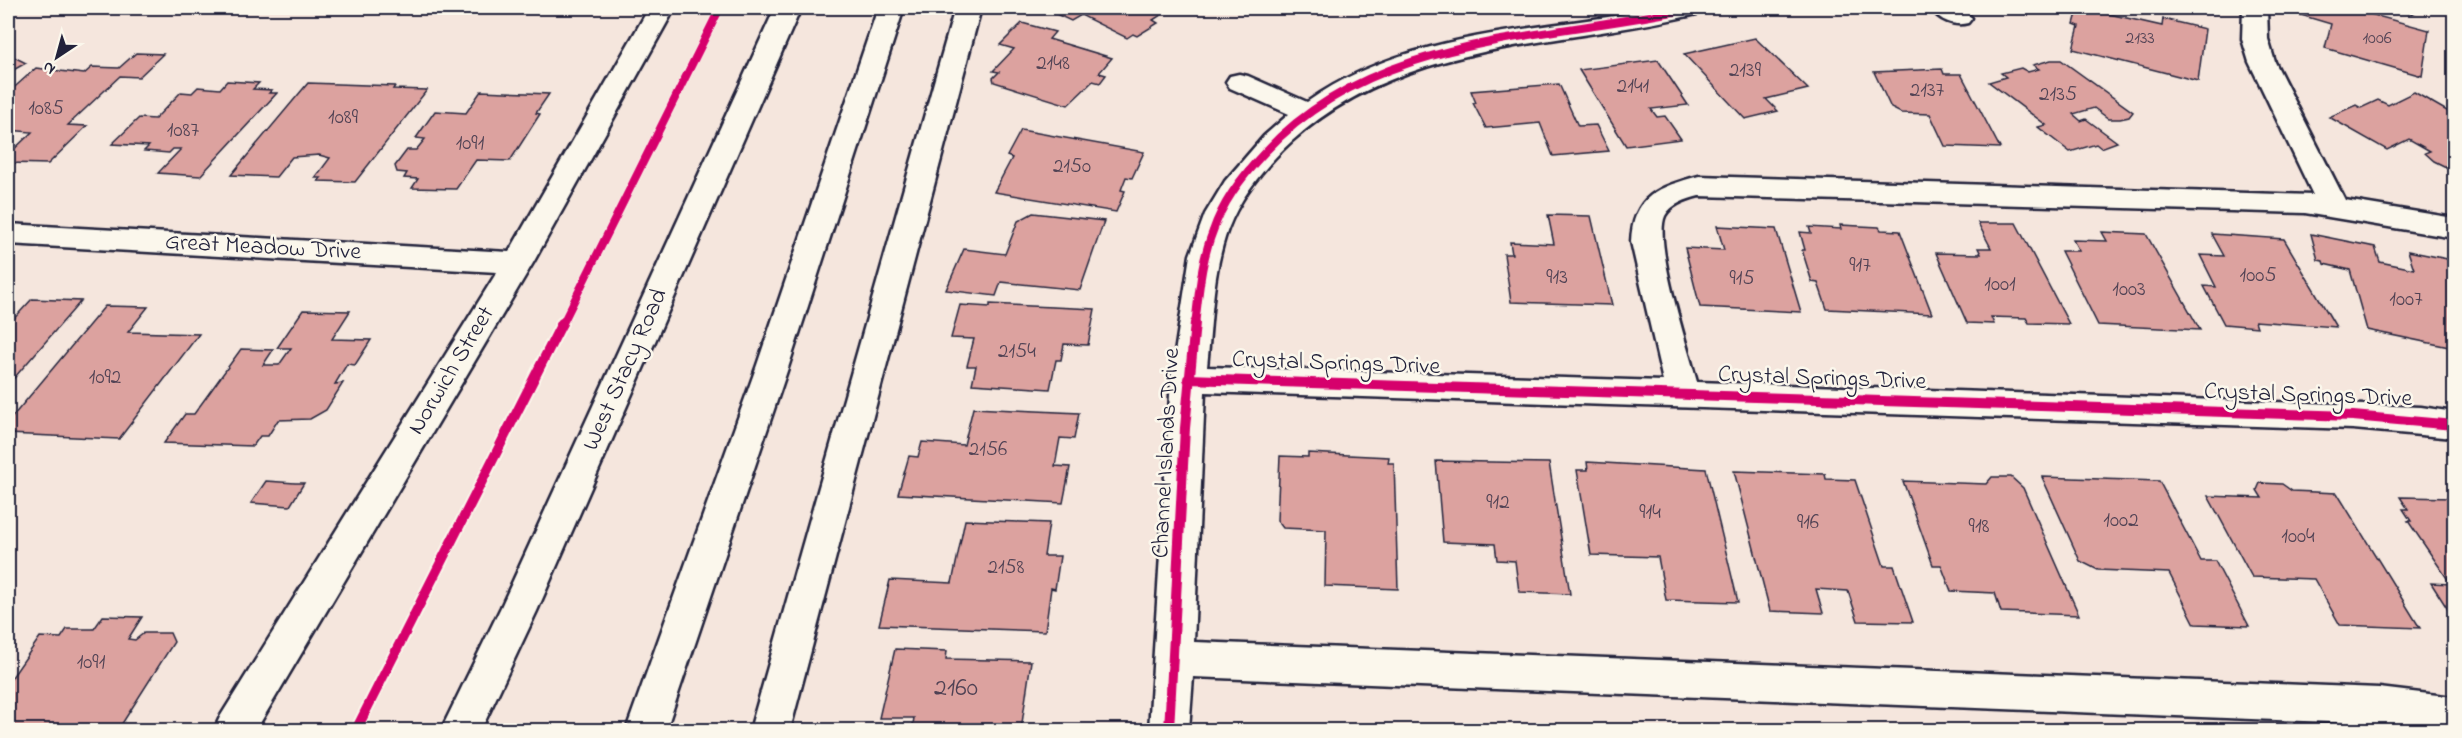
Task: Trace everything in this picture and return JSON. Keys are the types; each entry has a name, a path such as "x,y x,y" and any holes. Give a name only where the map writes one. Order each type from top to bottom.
{"street":[{"name":"Norwich Street","path":"234,730 518,263 662,8"},
{"name":"West Stacy Road","path":"461,730 518,611 788,8"},
{"path":"646,730 773,365 891,8"},
{"path":"770,730 968,8"},
{"name":"Channel Islands Drive","path":"1169,730 1175,659 1188,379 1201,267 1219,216 1244,175 1276,137 1307,112 1353,86 1399,66 1445,51 1497,39 1692,8"},
{"path":"2254,8 2255,39 2262,62 2334,207"},
{"path":"1239,82 1307,112"},
{"path":"1683,394 1646,242 1646,222 1656,205 1674,193 1699,186 2294,202 2454,228"},
{"name":"Great Meadow Drive","path":"8,234 518,263"},
{"name":"Crystal Springs Drive","path":"1188,379 2353,416 2421,420 2454,425"},
{"path":"1175,659 2379,706 2454,715"}],"building":[{"path":"1043,8 1180,8 1174,11 1170,9 1153,20 1158,23 1137,36 1133,34 1127,38 1081,15 1071,21"},
{"path":"2083,8 2162,26 2163,19 2205,29 2198,81 2073,49 2079,26 2074,24 2078,10 2082,11"},
{"path":"2295,8 2355,8 2355,10 2429,30 2422,76 2325,48 2331,24 2294,13"},
{"path":"2396,8 2422,8 2412,14"},
{"path":"1022,23 1055,32 1049,39 1112,58 1099,73 1106,75 1100,83 1093,81 1068,105 994,82 993,78 999,72 993,71 1014,49 1000,45"},
{"path":"1755,38 1808,89 1766,99 1778,111 1745,119 1684,54"},
{"path":"136,53 163,54 139,77 120,76 68,125 87,126 48,164 8,163 8,155 32,132 8,130 8,93 36,68 84,74 92,67 119,68"},
{"path":"8,54 26,63 8,73"},
{"path":"1658,60 1688,105 1651,109 1657,117 1665,116 1681,139 1626,146 1579,70"},
{"path":"2061,60 2133,112 2129,117 2120,119 2109,119 2094,108 2073,114 2081,121 2086,119 2117,142 2101,148 2096,144 2070,152 2038,127 2046,125 1989,82 2006,77 2001,73 2021,68 2028,72 2039,69 2033,65"},
{"path":"1942,69 1944,74 1961,74 2000,148 1945,146 1930,114 1901,113 1891,108 1874,72"},
{"path":"227,81 259,83 253,89 272,90 269,93 277,93 200,176 158,173 181,149 173,149 169,153 144,151 149,146 112,144 139,118 155,119 181,92 192,93 198,87 220,89"},
{"path":"308,83 395,86 393,89 427,90 355,182 318,181 321,178 315,178 330,158 319,155 292,157 276,177 231,175"},
{"path":"1559,84 1578,126 1596,125 1609,151 1553,156 1540,123 1486,128 1473,103 1476,103 1471,91"},
{"path":"481,91 549,94 536,113 540,114 510,161 476,160 456,189 412,188 418,179 404,178 407,173 397,172 395,166 407,150 416,150 425,139 416,138 435,111 466,113"},
{"path":"2414,92 2454,115 2454,171 2434,161 2425,153 2430,151 2409,139 2387,150 2329,117 2356,105 2361,108 2378,100 2388,105"},
{"path":"1021,130 1144,152 1132,178 1126,177 1121,190 1125,191 1116,212 994,192 1012,158 1007,156"},
{"path":"1033,213 1104,221 1080,290 1001,282 996,296 946,290 964,249 1005,254 1018,221"},
{"path":"1548,215 1591,216 1612,305 1511,302 1504,254 1512,254 1510,242 1554,244"},
{"path":"1978,223 2016,223 2069,324 2029,323 2026,318 1991,317 1994,324 1967,323 1936,253 1981,254 1978,248 1991,248"},
{"path":"1840,225 1879,227 1881,230 1900,231 1932,314 1827,309 1818,283 1812,282 1802,250 1805,250 1800,232 1811,233 1809,227 1841,229"},
{"path":"1717,226 1776,229 1801,312 1700,307 1685,248 1724,250"},
{"path":"2102,232 2146,234 2200,330 2098,325 2061,251 2079,251 2073,240 2107,241"},
{"path":"2212,234 2284,239 2336,327 2255,321 2257,327 2224,324 2204,286 2216,287 2200,255 2224,256"},
{"path":"2311,234 2375,247 2380,262 2414,269 2408,251 2452,260 2454,268 2454,348 2367,330 2350,270 2324,264 2323,261 2318,260"},
{"path":"32,299 81,301 8,385 8,325"},
{"path":"990,304 1095,309 1088,345 1064,344 1061,360 1056,360 1050,389 972,384 976,366 967,366 974,339 951,338 960,305 990,307"},
{"path":"105,306 148,307 128,332 199,334 119,439 8,434 8,422"},
{"path":"303,310 350,311 332,339 371,340 355,365 347,364 335,384 343,383 326,410 310,419 278,420 268,436 260,436 253,446 164,443 185,414 194,414 241,349 273,350 263,365 279,365 291,348 277,348"},
{"path":"973,408 1079,413 1074,439 1060,438 1055,466 1070,467 1063,503 898,494 909,456 918,457 922,442 964,445"},
{"path":"1308,453 1389,457 1388,463 1394,463 1398,589 1325,586 1326,530 1283,528 1277,520 1280,456 1308,457"},
{"path":"1436,461 1549,463 1570,594 1519,592 1515,561 1497,560 1495,544 1443,542"},
{"path":"1587,462 1706,469 1738,602 1666,600 1658,557 1591,555 1577,470 1588,470"},
{"path":"1734,471 1825,474 1826,479 1855,480 1884,566 1894,566 1913,622 1858,621 1848,591 1816,589 1823,613 1770,611"},
{"path":"1992,477 2011,477 2023,488 2079,615 2001,612 1995,593 1951,591 1941,565 1933,565 1903,481 1986,484"},
{"path":"2042,477 2159,481 2201,561 2215,561 2249,626 2195,624 2169,573 2098,570 2080,561"},
{"path":"266,481 304,483 290,506 251,503"},
{"path":"2260,483 2282,484 2292,491 2337,493 2420,628 2340,625 2314,579 2252,577 2208,496 2262,498 2257,490"},
{"path":"2400,497 2454,498 2454,619 2431,583 2451,584 2408,521 2411,521 2403,509 2408,509"},
{"path":"965,520 1049,523 1044,556 1060,556 1055,589 1051,588 1045,631 879,625 890,580 952,583"},
{"path":"103,616 142,617 128,639 135,640 144,633 170,633 174,642 118,730 8,730 8,683 40,637 61,638 67,629 94,629"},
{"path":"895,649 947,651 946,659 1031,661 1021,730 912,730 914,718 879,718"},
{"path":"1507,728 1568,730 1508,730"}],"cycle path":[{"path":"356,730 720,8"},
{"path":"1169,730 1185,428 1200,284 1209,241 1220,214 1236,188 1274,142 1296,123 1319,105 1372,76 1400,65 1472,45 1692,8"},
{"path":"1188,379 2353,416 2421,420 2454,425"}]}
